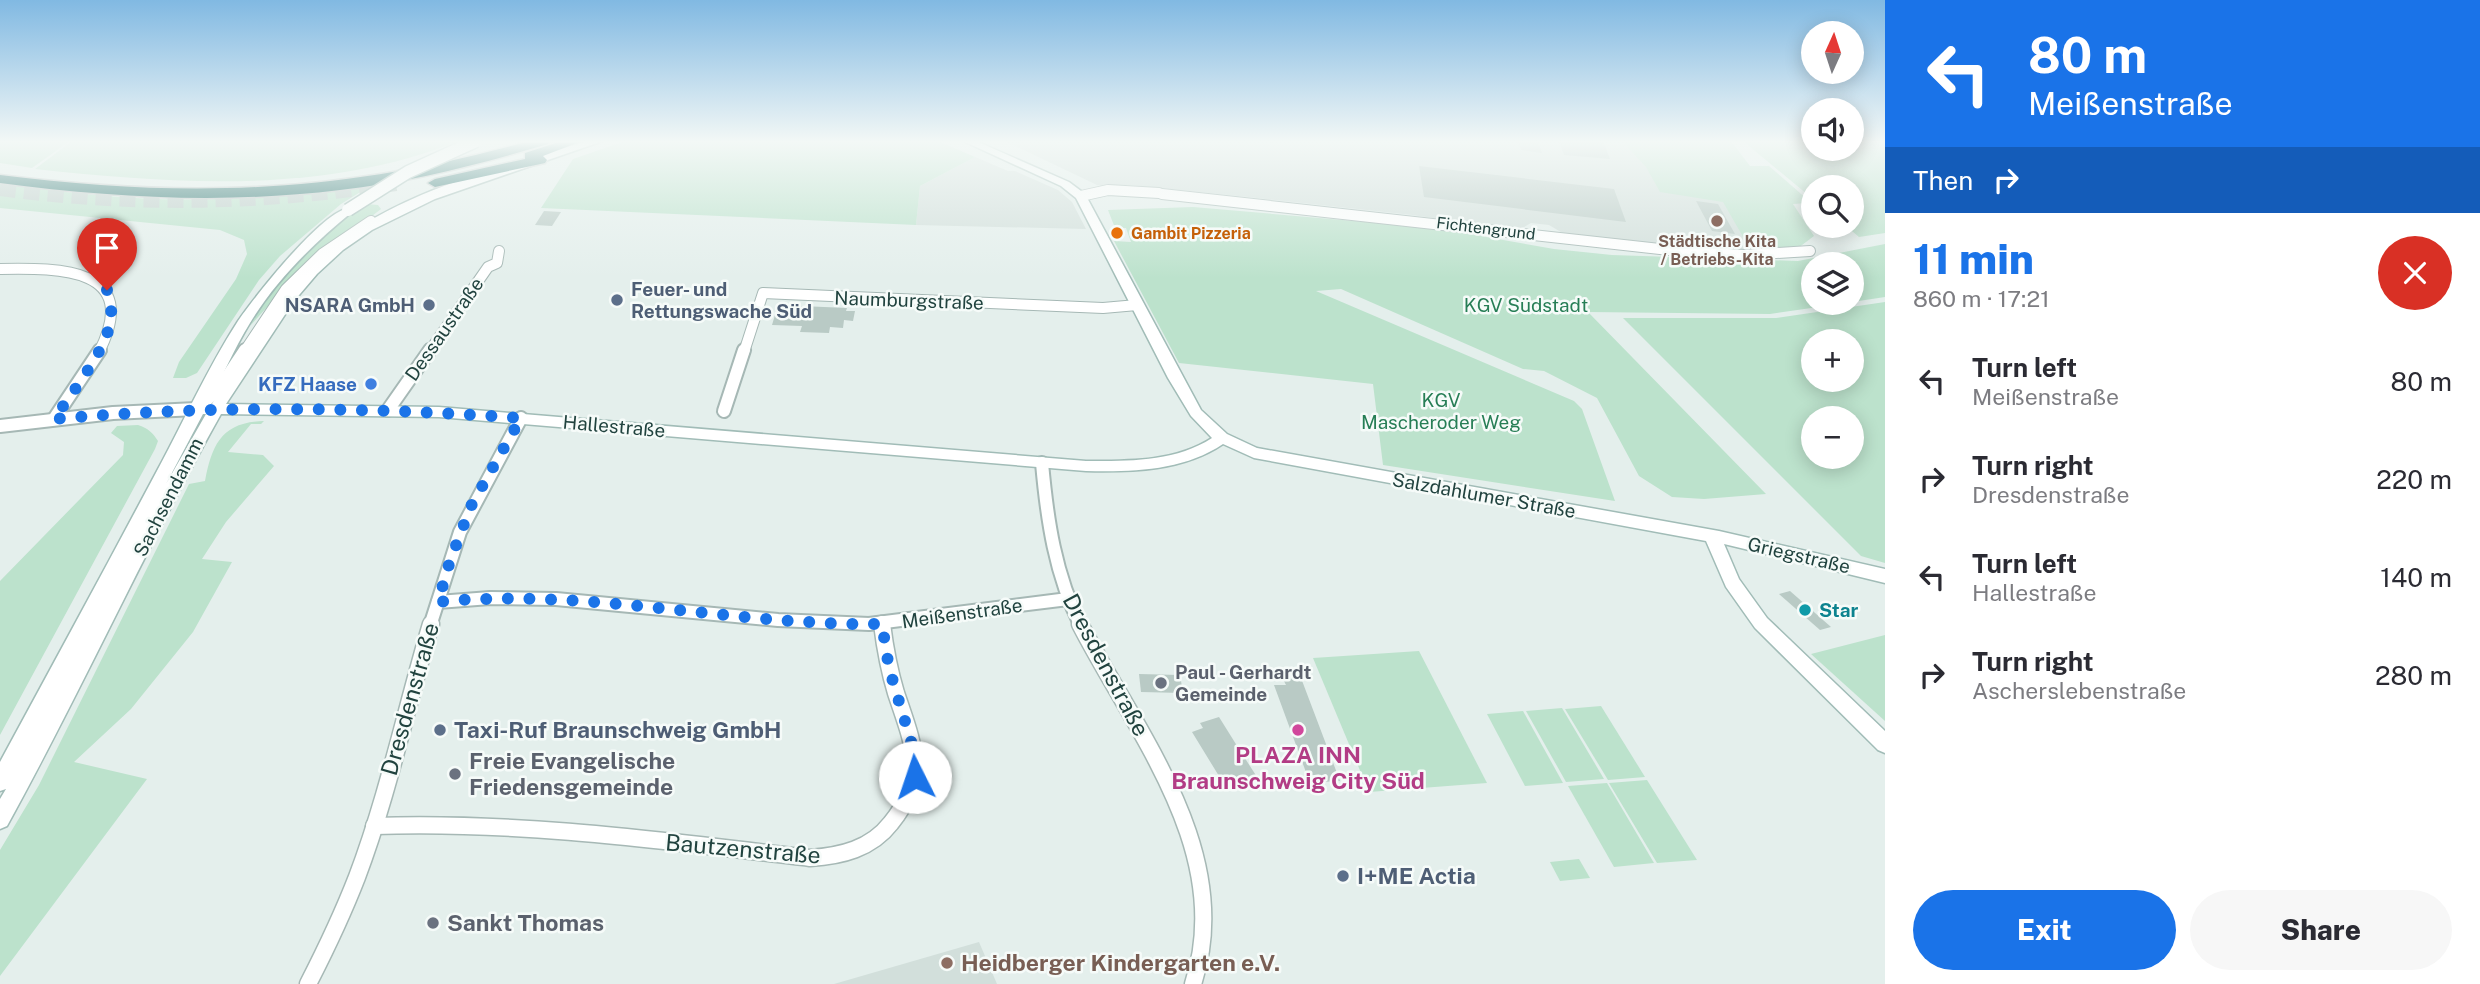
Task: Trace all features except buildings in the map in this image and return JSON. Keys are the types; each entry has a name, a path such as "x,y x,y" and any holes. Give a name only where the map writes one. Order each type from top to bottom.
{"highway":[{"path":"80,187 135,195 207,196 312,187"},
{"path":"124,187 211,190 258,187"}],"street":[{"name":"Sachsendamm","path":"0,782 243,324 263,294 306,245 348,210 384,187"},
{"name":"Sachsendamm","path":"0,819 29,770 215,409 285,303 306,277 340,247 388,216 458,187"},
{"name":"Salzdahlumer Straße","path":"1071,187 1088,196 1103,236 1175,379 1196,413 1222,438 1254,453 1712,536"},
{"path":"1136,190 1159,193 1088,196 1136,190"},
{"name":"Fichtengrund","path":"1162,194 1424,220 1618,246 1725,254 1779,255 1810,251"},
{"name":"Sachsendamm","path":"196,409 219,389 275,303 298,276 346,237 381,215 388,216"},
{"name":"Dessaustraße","path":"388,410 488,267 497,263 499,251"},
{"path":"0,269 67,272 93,279 107,290 112,308 110,326 99,349 54,419"},
{"name":"Naumburgstraße","path":"724,411 763,293 1103,308 1137,305"},
{"name":"Hallestraße","path":"0,426 54,419 196,409 388,410 521,418 1042,463 1121,464 1167,461 1199,453 1222,438"},
{"name":"Dresdenstraße","path":"308,984 344,910 374,826 450,561 471,506 521,418"},
{"name":"Dresdenstraße","path":"1042,463 1049,533 1068,599 1104,672 1175,794 1193,842 1199,870 1203,917 1200,955 1193,984"},
{"path":"1712,536 1732,582 1760,623 1885,744"},
{"name":"Griegstraße","path":"1712,536 1885,576"},
{"name":"Meißenstraße","path":"438,602 490,598 556,599 779,620 882,624 1068,599"},
{"name":"Bautzenstraße","path":"374,826 423,823 504,825 810,858 846,855 880,836 888,827 903,809 915,777 916,758 889,668 882,624"}],"shaded area":[{"path":"920,187 1051,187 1072,202 1086,229 916,225"},
{"path":"1150,187 1683,187 1774,196 1793,250 1692,249 1566,235 1549,225 1531,223 1519,230"},
{"name":"Heidberger Kindergarten e.V.","path":"979,942 997,984 834,984"}],"green space":[{"path":"0,187 29,187 147,199 206,199 369,187 341,204 280,256 259,280 197,373 186,378 173,378 179,362 236,279 247,254 244,240 220,230 0,208"},
{"path":"555,187 920,187 916,225 541,208"},
{"path":"1657,187 1793,187 1801,194 1801,204 1793,204 1801,216 1801,238 1811,238 1798,248 1750,249 1723,202 1660,192"},
{"path":"1864,187 1885,187 1885,233 1864,236"},
{"path":"367,204 378,205 381,209 296,275 250,326 272,291 300,256 332,226"},
{"path":"1193,207 1435,228 1554,249 1612,255 1801,260 1801,310 1770,314 1588,312 1766,494 1704,499 1672,497 1639,476 1597,398 1544,371 1523,369 1341,289 1316,291 1574,401 1582,409 1615,501 1383,465 1373,384 1179,363 1114,241 1131,242 1126,228 1115,228 1108,210"},
{"path":"1885,244 1885,297 1864,300 1864,252 1844,252"},
{"path":"1885,302 1885,563 1861,556 1623,318 1864,315 1864,305"},
{"path":"264,421 261,424 251,424 228,452 263,455 274,466 226,522 202,559 232,562 193,632 131,709 74,762 147,779 0,976 0,850 39,785 189,484 205,481 211,456 221,438 229,431 250,422"},
{"path":"138,425 156,438 158,441 155,449 0,735 0,581 123,455 124,442 111,433 117,426"},
{"path":"1885,635 1885,721 1811,654"},
{"path":"1419,651 1487,783 1369,792 1313,658"},
{"path":"1601,706 1645,777 1608,780 1565,709"},
{"path":"1562,708 1604,779 1566,782 1526,711"},
{"path":"1523,711 1563,783 1525,786 1487,714"},
{"path":"1647,780 1697,860 1657,863 1609,783"},
{"path":"1607,783 1654,863 1614,867 1568,786"},
{"path":"1579,859 1590,878 1560,881 1550,862"}],"tunnel":[{"path":"0,188 100,198 198,200 296,195 368,187"}],"place":[{"name":"Städtische Kita / Betriebs-Kita","path":"1717,221"},
{"name":"Gambit Pizzeria","path":"1117,233"},
{"name":"Feuer- und Rettungswache Süd","path":"617,300"},
{"name":"NSARA GmbH","path":"429,305"},
{"name":"KFZ Haase","path":"371,384"},
{"name":"Star","path":"1805,610"},
{"name":"Paul - Gerhardt Gemeinde","path":"1161,683"},
{"name":"Taxi-Ruf Braunschweig GmbH","path":"440,730"},
{"name":"PLAZA INN Braunschweig City Süd","path":"1298,730"},
{"name":"Freie Evangelische Friedensgemeinde","path":"455,774"},
{"name":"I+ME Actia","path":"1343,876"},
{"name":"Sankt Thomas","path":"433,923"},
{"name":"Heidberger Kindergarten e.V.","path":"947,963"}],"route":[{"path":"107,290 112,308 110,326 99,349 54,419 196,409 298,408 439,412 521,418 471,506 438,602 490,598 556,599 779,620 882,624 889,668 916,758 915,777"}],"park label":[{"name":"KGV Südstadt","path":"1526,305"},
{"name":"KGV Mascheroder Weg","path":"1441,411"}]}
